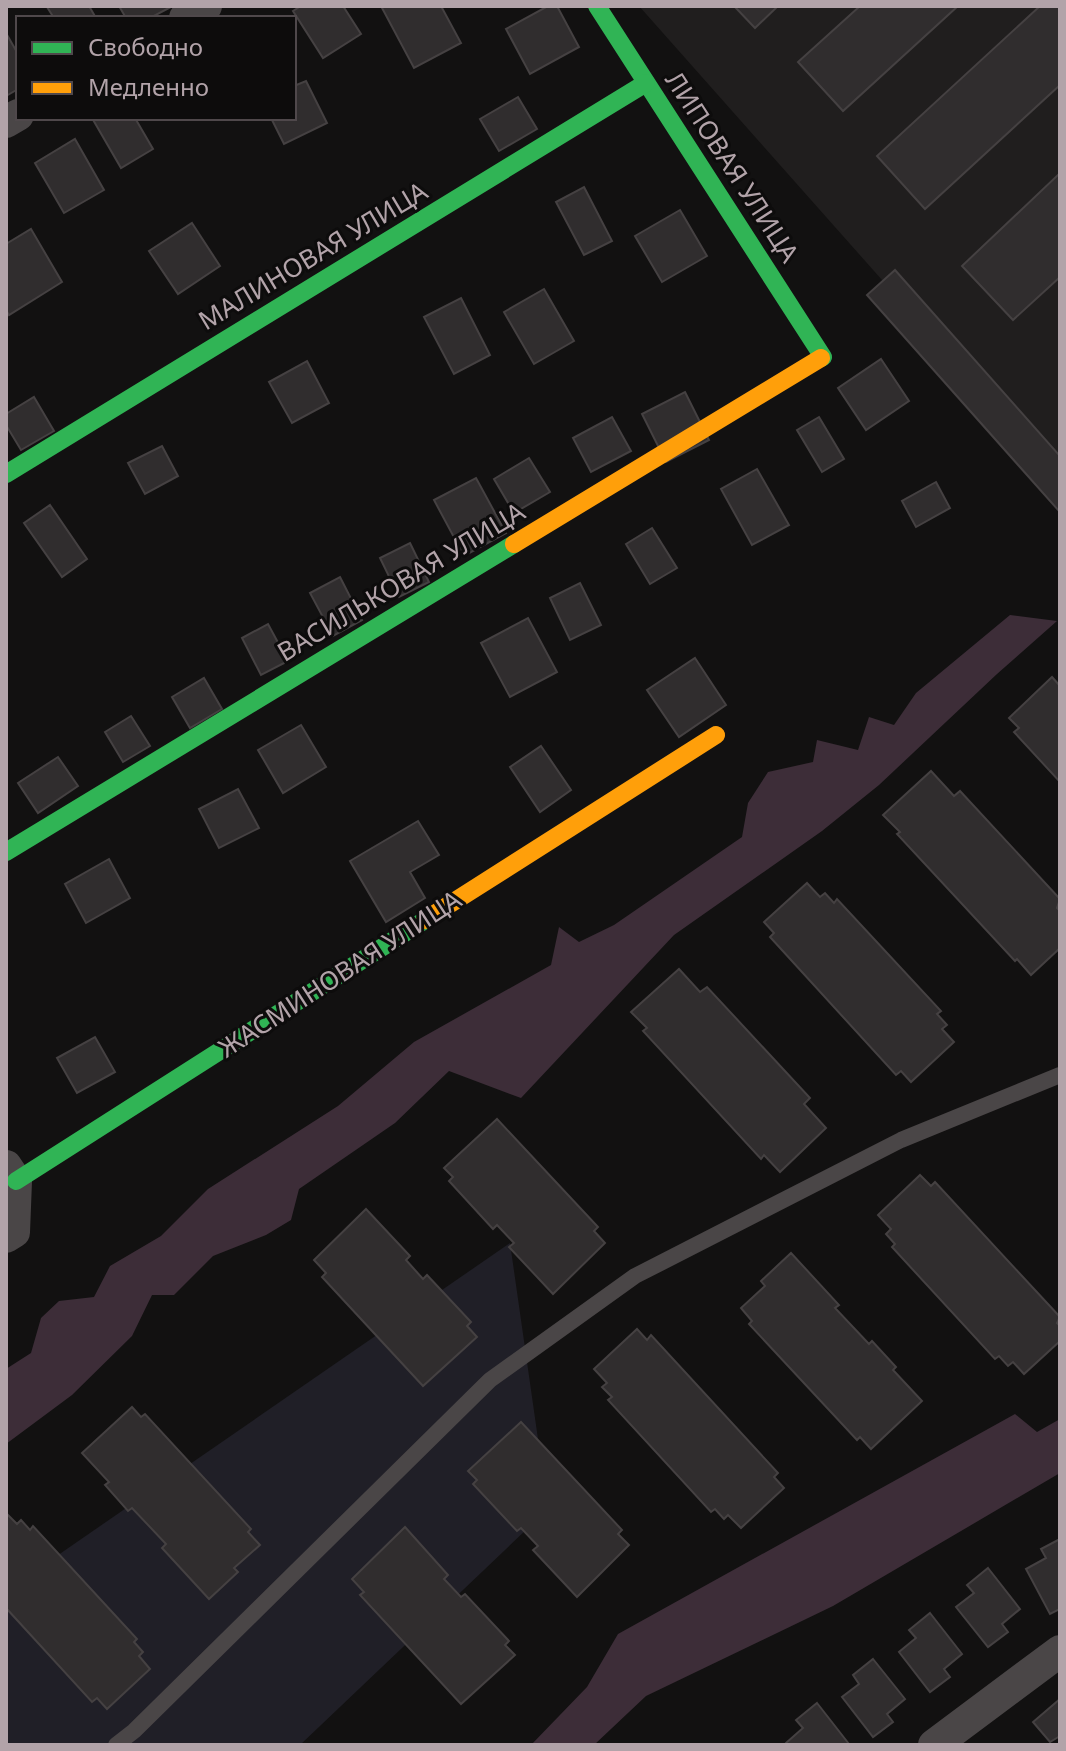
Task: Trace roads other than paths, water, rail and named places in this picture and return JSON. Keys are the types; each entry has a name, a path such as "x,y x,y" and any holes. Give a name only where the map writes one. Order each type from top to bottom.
{"street":[{"path":"188,16 206,6"},
{"name":"ЛИПОВАЯ УЛИЦА","path":"597,6 823,357"},
{"name":"МАЛИНОВАЯ УЛИЦА","path":"6,474 646,83"},
{"name":"ВАСИЛЬКОВАЯ УЛИЦА","path":"6,852 823,357"},
{"name":"ЖАСМИНОВАЯ УЛИЦА","path":"6,1237 14,1232 11,1173 716,735"},
{"path":"934,1745 1060,1651"}],"lane":[{"path":"116,1745 490,1380 635,1276 901,1140 1060,1075"}]}
